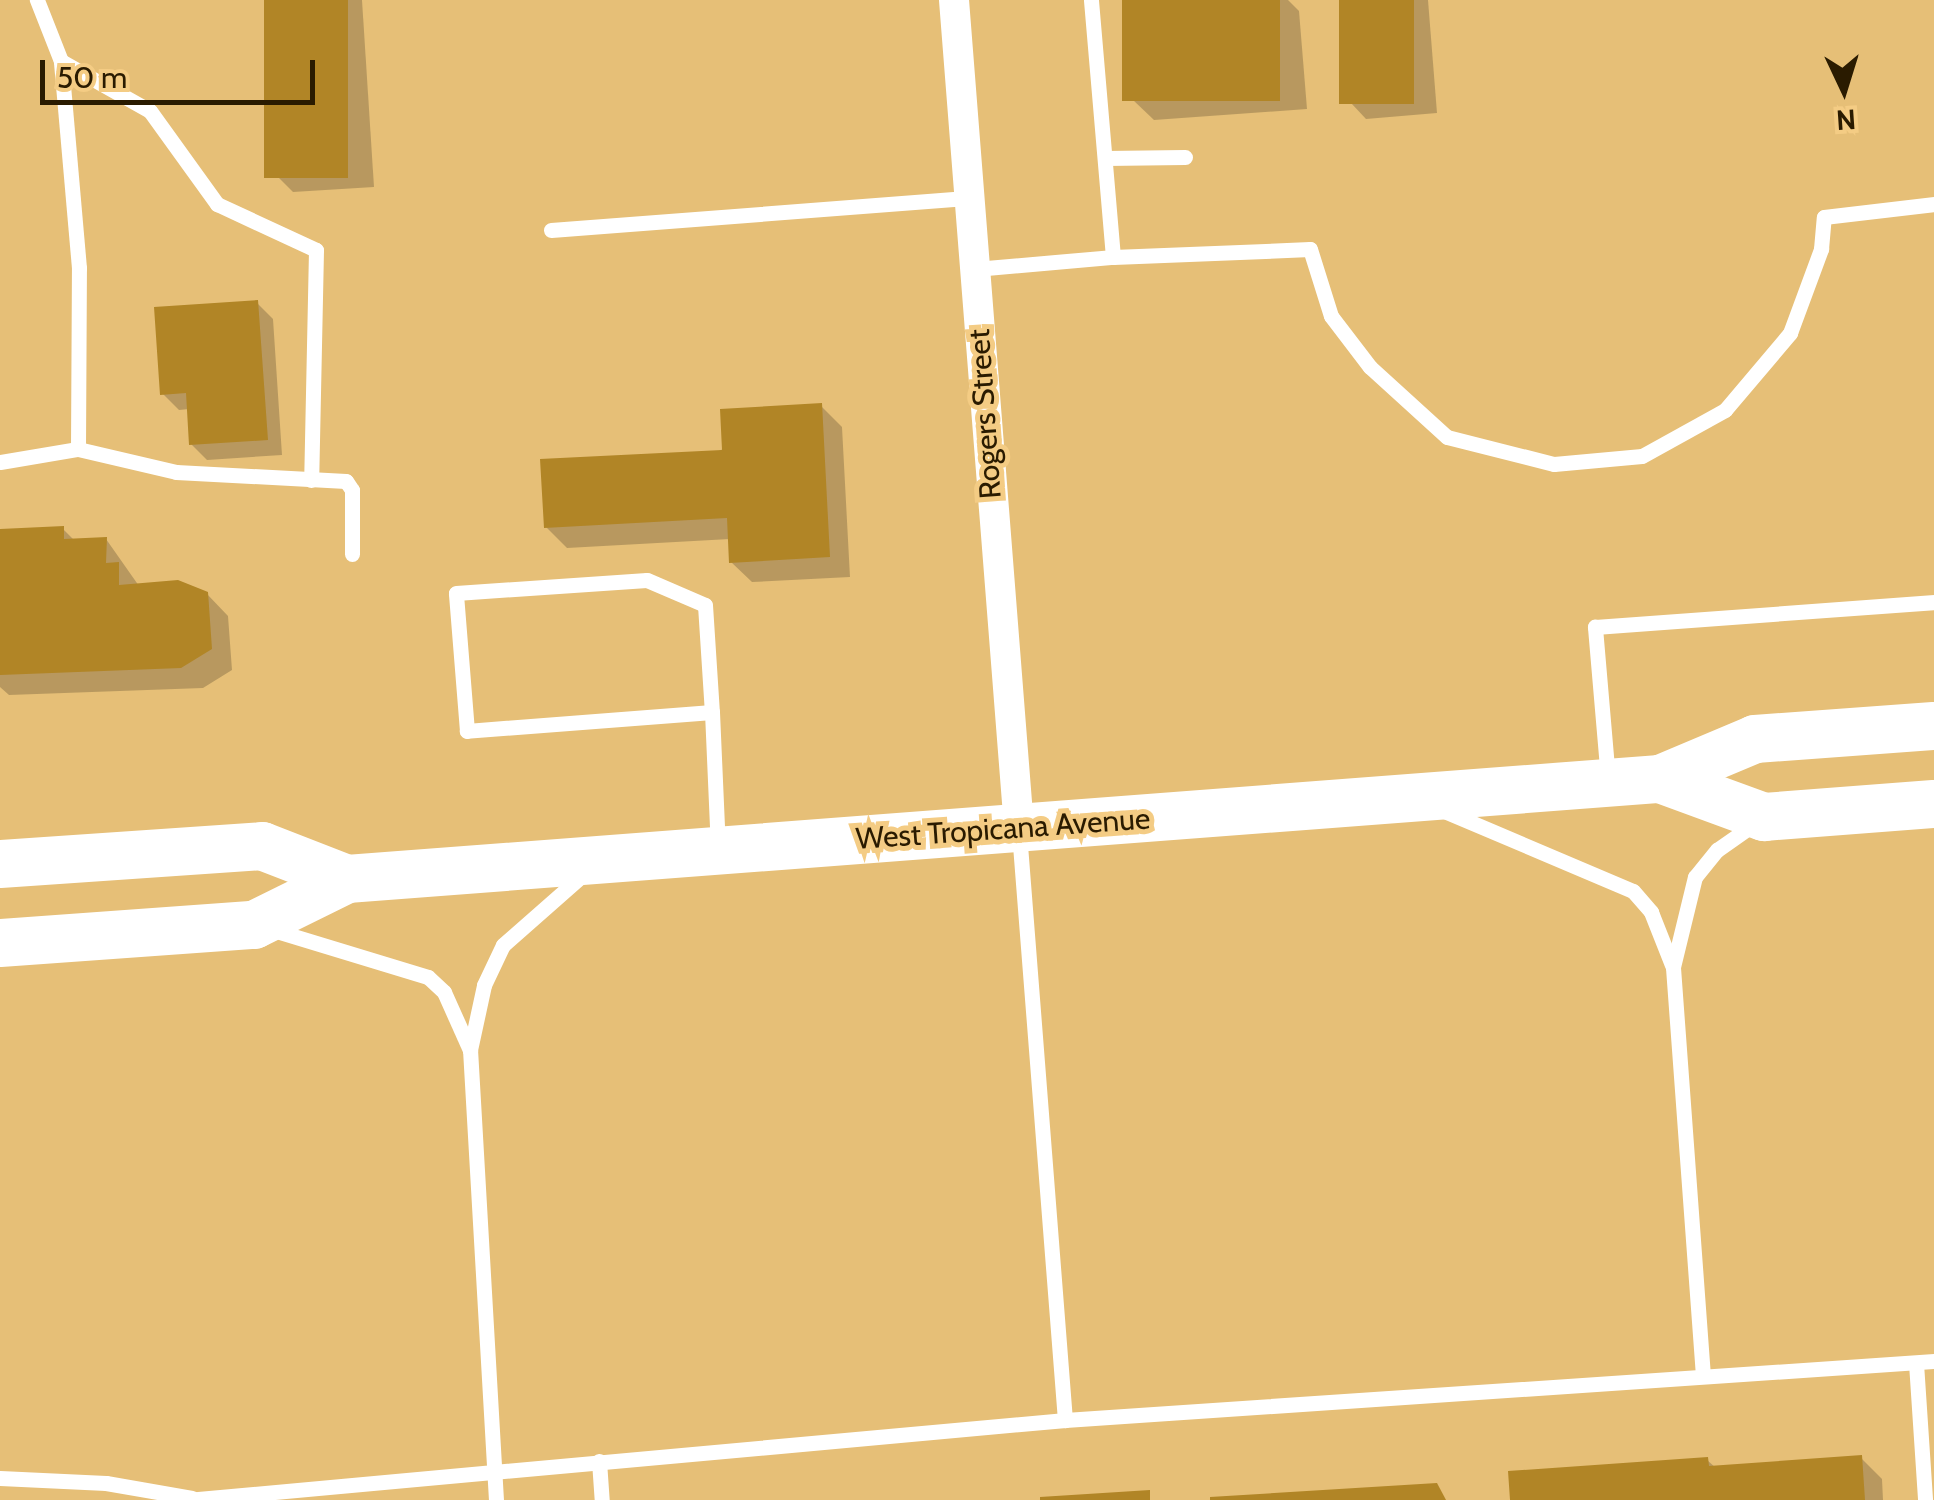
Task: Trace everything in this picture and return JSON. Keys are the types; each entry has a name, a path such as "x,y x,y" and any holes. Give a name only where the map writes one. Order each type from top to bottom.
{"main road":[{"name":"West Tropicana Avenue","path":"0,944 254,925 347,879 1660,779 1754,739 1934,726"},
{"name":"West Tropicana Avenue","path":"1660,779 1764,817 1934,804"},
{"name":"West Tropicana Avenue","path":"0,864 262,846 347,879"}],"street":[{"name":"Rogers Street","path":"954,0 1019,828"}],"lane":[{"path":"37,0 61,61 79,268 78,448"},
{"path":"1091,0 1113,256"},
{"path":"61,61 150,111 217,204 316,250 311,480"},
{"path":"1105,158 1185,157"},
{"path":"551,230 970,198"},
{"path":"975,269 1113,256 1310,250 1331,316 1370,368 1446,437 1554,464 1642,456 1724,410 1790,333 1821,249 1824,217 1934,204"},
{"path":"0,462 78,448 176,472 346,482 352,490 352,554"},
{"path":"712,712 467,731 456,594 647,580 706,605 712,712 718,850"},
{"path":"1608,784 1595,627 1934,602"},
{"path":"1415,798 1633,892 1650,912 1673,967 1703,1376"},
{"path":"1673,967 1696,877 1717,850 1764,817"},
{"path":"1019,828 1064,1420"},
{"path":"496,1500 470,1050 484,985 502,946 601,860"},
{"path":"254,925 428,977 444,992 470,1050"},
{"path":"0,1478 106,1483 189,1499 1064,1420 1934,1361"},
{"path":"1916,1362 1928,1465 1925,1500"},
{"path":"599,1461 602,1500"}],"building":[{"path":"264,0 348,0 348,178 264,178"},
{"path":"1122,0 1280,0 1280,101 1122,101"},
{"path":"1339,0 1414,0 1414,104 1339,104"},
{"path":"258,300 268,440 189,445 186,393 160,395 154,307"},
{"path":"822,403 830,557 729,563 727,518 544,528 540,459 722,450 720,409"},
{"path":"64,526 64,539 107,537 106,563 119,562 119,585 178,580 208,592 212,649 181,668 0,675 0,529"},
{"path":"1862,1455 1865,1500 1510,1500 1508,1471 1708,1457 1709,1466"},
{"path":"1437,1483 1446,1500 1210,1500 1210,1497"},
{"path":"1150,1490 1150,1500 1040,1500 1040,1497"}]}
